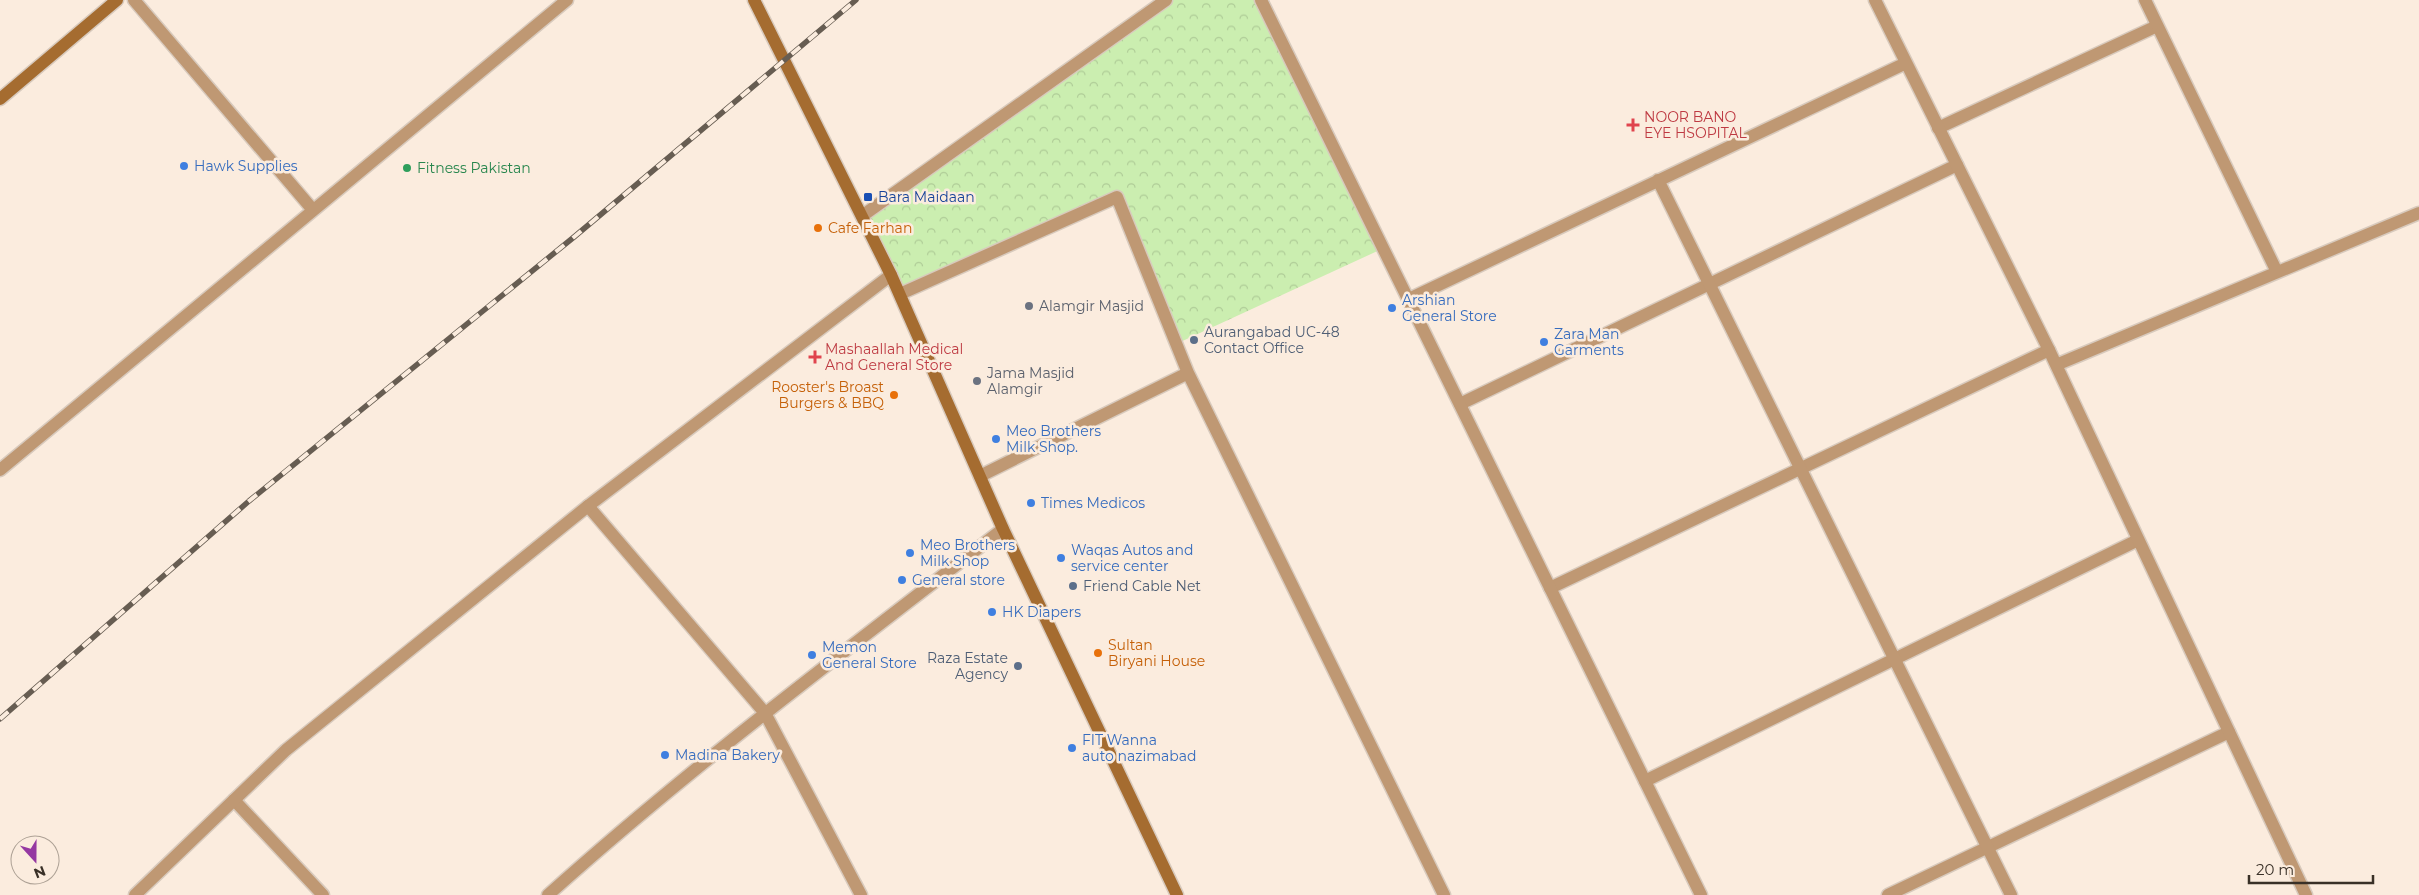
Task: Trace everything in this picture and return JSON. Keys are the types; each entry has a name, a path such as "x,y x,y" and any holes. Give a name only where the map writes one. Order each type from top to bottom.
{"street":[{"path":"0,99 117,0"},
{"path":"134,0 313,210"},
{"path":"0,470 568,0"},
{"path":"754,0 891,275 1003,529 1178,895"},
{"path":"862,216 1166,0"},
{"path":"1261,0 1701,895"},
{"path":"1875,0 2049,350 2306,895"},
{"path":"2145,0 2277,272"},
{"path":"1938,128 2157,26"},
{"path":"1409,299 1906,62"},
{"path":"1460,404 1957,165"},
{"path":"1658,180 2011,895"},
{"path":"900,294 1117,197 1188,373 1444,895"},
{"path":"2056,365 2419,213"},
{"path":"135,895 286,750 588,506 891,275"},
{"path":"1550,588 2049,350"},
{"path":"980,476 1188,373"},
{"path":"588,506 765,713 861,895"},
{"path":"548,895 616,834 765,713 1003,529"},
{"path":"1645,781 2138,540"},
{"path":"1888,895 2230,732"},
{"path":"234,800 323,895"}],"green space":[{"path":"1166,0 1261,0 1384,248 1176,344 1117,197 900,294 862,216"}],"railway":[{"path":"0,719 249,501 574,237 856,0"}],"place":[{"name":"NOOR BANO EYE HSOPITAL","path":"1633,125"},
{"name":"Hawk Supplies","path":"184,166"},
{"name":"Fitness Pakistan","path":"407,168"},
{"name":"Bara Maidaan","path":"868,197"},
{"name":"Cafe Farhan","path":"818,228"},
{"name":"Alamgir Masjid","path":"1029,306"},
{"name":"Arshian General Store","path":"1392,308"},
{"name":"Aurangabad UC-48 Contact Office","path":"1194,340"},
{"name":"Zara Man Garments","path":"1544,342"},
{"name":"Mashaallah Medical And General Store","path":"815,357"},
{"name":"Jama Masjid Alamgir","path":"977,381"},
{"name":"Rooster's Broast Burgers & BBQ","path":"894,395"},
{"name":"Meo Brothers Milk Shop.","path":"996,439"},
{"name":"Times Medicos","path":"1031,503"},
{"name":"Meo Brothers Milk Shop","path":"910,553"},
{"name":"Waqas Autos and service center","path":"1061,558"},
{"name":"General store","path":"902,580"},
{"name":"Friend Cable Net","path":"1073,586"},
{"name":"HK Diapers","path":"992,612"},
{"name":"Sultan Biryani House","path":"1098,653"},
{"name":"Memon General Store","path":"812,655"},
{"name":"Raza Estate Agency","path":"1018,666"},
{"name":"FIT Wanna auto nazimabad","path":"1072,748"},
{"name":"Madina Bakery","path":"665,755"}]}
